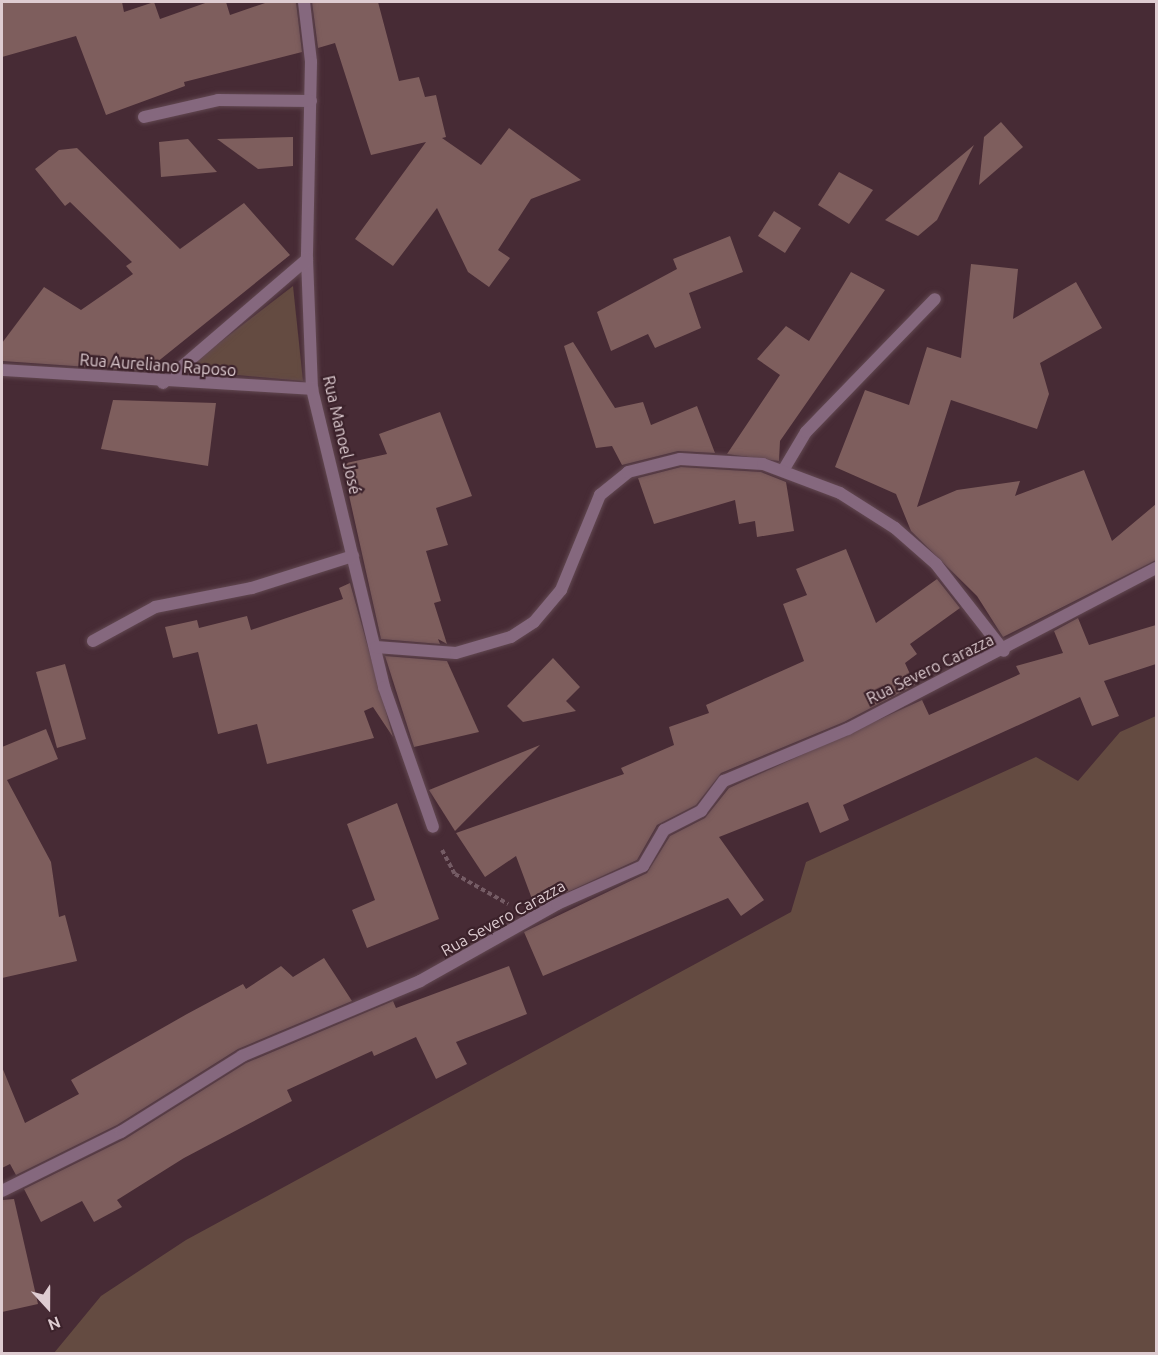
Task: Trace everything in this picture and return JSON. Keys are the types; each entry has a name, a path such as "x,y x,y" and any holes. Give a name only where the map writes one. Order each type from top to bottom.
{"street":[{"name":"Rua Manoel José","path":"304,2 311,101 307,259 312,389 397,731 433,827"},
{"path":"144,117 218,100 311,101"},
{"path":"163,383 307,259"},
{"path":"784,469 806,432 935,299"},
{"name":"Rua Aureliano Raposo","path":"2,370 163,383 312,389"},
{"path":"376,647 437,653 474,650 534,622 561,590 600,495 628,472 680,459 784,469 840,493 916,544 963,593 1004,651"},
{"path":"93,640 155,607 252,588 353,556"},
{"name":"Rua Severo Carazza","path":"2,1191 121,1132 242,1056 461,962 531,919 643,866 664,830 701,811 724,781 848,729 1004,651 1156,568"}],"path":[{"path":"433,827 455,874 531,919"}],"shaded area":[{"path":"293,286 303,381 184,370"},
{"path":"1156,716 1156,1353 54,1353 101,1296 186,1240 791,912 806,862 1036,757 1078,781 1120,732"}],"building":[{"path":"2,2 122,2 124,12 154,2 160,19 208,2 226,2 230,15 268,2 296,2 302,52 184,82 185,86 106,115 76,36 2,57"},
{"path":"312,2 378,2 399,81 419,77 425,97 436,95 446,137 442,138 481,165 509,128 581,180 531,199 498,250 510,258 489,287 468,272 437,208 393,266 355,239 426,142 371,155 335,43 318,48"},
{"path":"1001,122 1023,147 979,185 984,137"},
{"path":"293,137 293,166 258,169 217,139"},
{"path":"188,139 217,172 161,177 159,142"},
{"path":"974,145 937,220 918,236 885,220"},
{"path":"77,148 180,249 244,203 290,255 146,371 2,361 2,343 44,287 81,310 133,274 126,266 132,262 70,202 65,206 35,169 59,150"},
{"path":"839,172 873,190 849,224 818,205"},
{"path":"774,211 801,228 785,253 758,236"},
{"path":"730,236 743,272 689,293 701,328 655,348 648,334 611,351 597,312 677,269 673,259"},
{"path":"971,264 1018,269 1013,319 1076,282 1102,328 1040,363 1049,394 1037,429 951,400 917,507 957,490 1020,481 1015,496 1084,470 1112,541 1156,504 1156,560 1003,637 977,596 911,531 896,494 835,467 865,390 909,405 927,347 961,358"},
{"path":"851,272 885,290 780,441 779,461 727,454 780,375 757,359 786,326 809,341"},
{"path":"573,342 615,408 643,402 651,425 697,406 715,453 678,451 622,465 612,446 596,448 564,346"},
{"path":"113,400 216,403 208,466 101,449"},
{"path":"440,412 472,496 436,508 448,545 426,551 441,601 434,603 447,644 438,639 440,644 381,639 342,464 387,454 379,434"},
{"path":"681,467 761,472 786,482 794,531 757,537 755,521 739,524 735,500 654,524 638,478"},
{"path":"846,549 876,623 937,579 960,608 910,644 917,654 905,663 915,685 844,722 721,773 696,805 657,825 637,860 535,907 516,856 485,877 456,833 624,774 621,768 674,745 669,727 709,713 706,705 804,661 783,604 807,595 796,569"},
{"path":"350,583 393,737 373,707 364,711 374,738 267,764 257,724 218,734 198,652 173,658 165,627 197,620 199,628 247,616 251,630 343,599 339,588"},
{"path":"1078,618 1089,645 1156,625 1156,664 1104,681 1119,716 1092,726 1080,697 843,805 849,820 820,833 808,802 719,837 764,900 741,916 728,898 543,976 524,932 647,873 670,836 705,818 729,788 922,700 929,715 1020,674 1016,666 1063,653 1054,631"},
{"path":"385,656 447,661 479,732 414,747"},
{"path":"553,658 580,687 566,701 576,711 523,722 507,706"},
{"path":"65,664 86,739 57,748 36,672"},
{"path":"46,729 58,759 7,780 51,862 59,917 65,915 77,961 2,978 2,747"},
{"path":"540,745 455,831 429,790"},
{"path":"397,803 439,919 367,948 352,910 375,900 347,824"},
{"path":"324,958 352,1001 238,1049 117,1125 16,1175 10,1164 2,1168 2,1067 25,1123 79,1094 71,1080 187,1014 243,984 246,989 281,966 293,977"},
{"path":"509,966 527,1014 456,1042 467,1064 436,1079 416,1037 374,1056 372,1051 287,1090 292,1101 184,1158 117,1200 122,1207 94,1222 82,1201 41,1222 24,1189 125,1139 246,1063 393,1001 396,1008"},
{"path":"14,1199 38,1304 2,1312 2,1200"}]}
